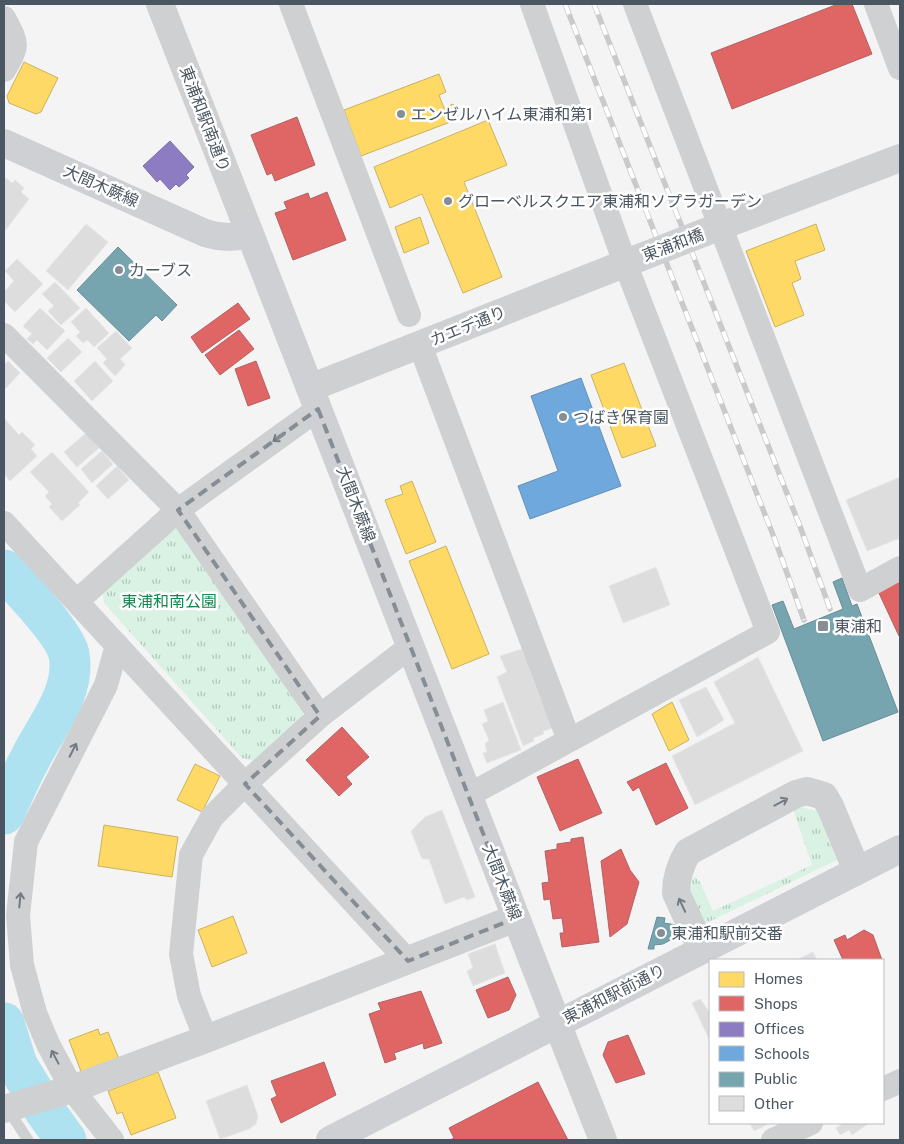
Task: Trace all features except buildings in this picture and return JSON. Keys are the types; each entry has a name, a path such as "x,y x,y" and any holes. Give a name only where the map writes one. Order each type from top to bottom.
{"main road":[{"name":"大間木蕨線","path":"4,143 205,233 233,238 250,234 557,1023"},
{"name":"東浦和駅前通り","path":"330,1140 900,849"}],"street":[{"path":"292,4 409,316"},
{"path":"469,795 768,632 632,260 532,4"},
{"path":"635,4 712,230 860,590 900,568"},
{"path":"876,4 900,68"},
{"name":"東浦和駅南通り","path":"164,5 250,234"},
{"path":"4,18 15,40 16,50 4,70"},
{"path":"712,230 900,158"},
{"name":"東浦和橋","path":"632,260 712,230"},
{"name":"カエデ通り","path":"314,399 420,344 632,260"},
{"path":"4,336 178,510 320,716"},
{"path":"420,344 569,740"},
{"path":"77,602 178,510 314,399"},
{"path":"4,522 408,961"},
{"path":"112,1140 62,1092 48,1044 35,1013 22,965 18,916 26,842 106,685 117,645"},
{"path":"206,1039 189,996 181,954 191,855 212,818 245,784 320,716 411,646"},
{"path":"702,949 676,893 676,883 681,862 688,852 796,794 807,791 824,796 830,806 856,871"},
{"path":"9,1107 62,1092 206,1039 516,918"},
{"path":"557,1023 603,1140"},
{"path":"884,1089 900,1081"},
{"path":"773,1140 809,1124"}],"lane":[{"path":"9,1107 28,1140"}],"highlighted area":[{"path":"318,409 516,918 408,961 245,784 320,716 178,510"}],"green space":[{"name":"東浦和南公園","path":"172,529 182,530 302,707 303,716 255,761 242,758 104,603 103,594"},
{"path":"795,806 817,811 837,860 698,927 685,901 694,876 700,882 713,911 812,865 794,812"}],"waterway":[{"path":"4,570 41,610 59,634 69,654 70,668 64,696 26,766 4,814"},
{"path":"4,1023 17,1065 45,1111 66,1140"}],"railway":[{"path":"565,4 775,540 804,620"},
{"path":"594,4 801,529 830,609"}],"place":[{"name":"エンゼルハイム東浦和第1","path":"401,114"},
{"name":"グローベルスクエア東浦和ソプラガーデン","path":"448,201"},
{"name":"カーブス","path":"119,270"},
{"name":"つばき保育園","path":"563,417"},
{"name":"東浦和","path":"823,626"},
{"name":"東浦和駅前交番","path":"661,933"}]}
